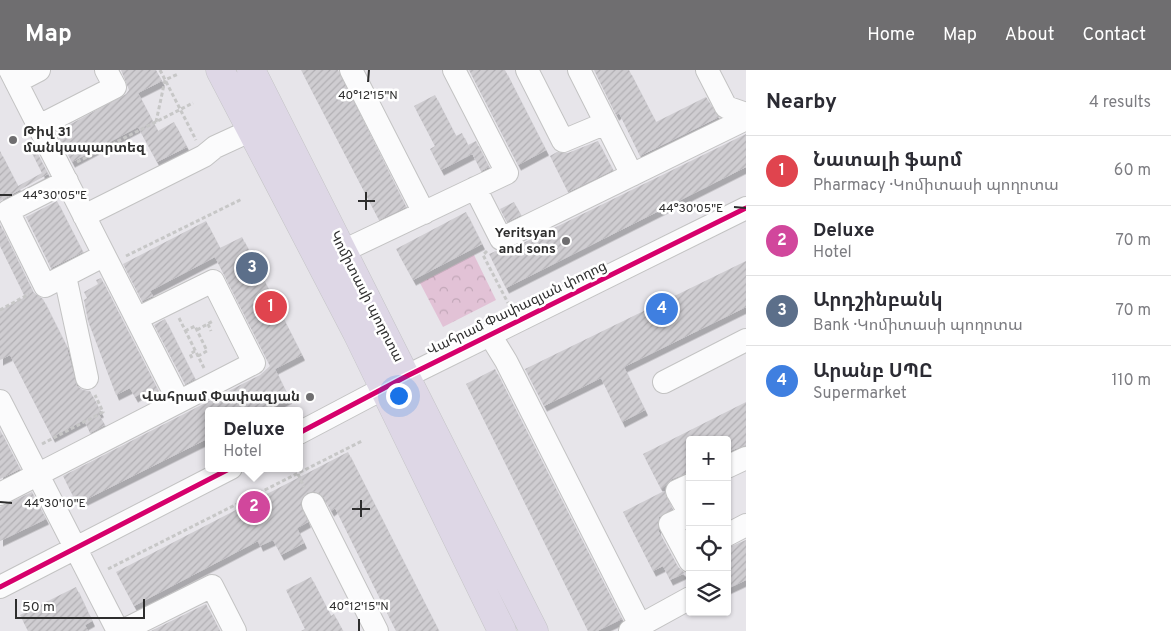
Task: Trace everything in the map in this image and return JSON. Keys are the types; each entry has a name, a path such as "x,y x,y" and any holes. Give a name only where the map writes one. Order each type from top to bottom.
{"main road":[{"name":"Կոմիտասի պողոտա","path":"220,70 356,333 502,631"},
{"name":"Կոմիտասի պողոտա","path":"251,70 534,631"}],"street":[{"path":"38,70 13,76 106,261 138,318 178,400"},
{"path":"39,126 115,87 106,70"},
{"path":"351,70 424,213"},
{"path":"343,251 507,173 454,70"},
{"path":"526,70 563,141 606,123"},
{"path":"579,70 632,174"},
{"path":"707,70 726,107 746,114"},
{"path":"475,188 501,239 746,119"},
{"path":"84,216 204,156 215,147 252,130"},
{"path":"64,176 8,211 55,281 87,378"},
{"name":"Վահրամ Փափազյան փողոց","path":"303,431 490,334 746,208"},
{"path":"55,281 106,261"},
{"path":"0,494 178,400 254,363 214,281 138,318"},
{"path":"490,334 506,361 637,629 686,600"},
{"path":"664,382 746,340"},
{"path":"0,402 92,577 118,631"},
{"path":"731,465 746,458"},
{"path":"0,587 223,472"},
{"path":"686,487 677,491 686,507"},
{"path":"312,504 377,631"},
{"path":"686,516 670,524 686,553"},
{"path":"731,533 746,524"},
{"path":"122,631 212,586 235,631"}],"path":[{"path":"160,70 204,156"},
{"path":"165,80 178,74"},
{"path":"156,122 165,80"},
{"path":"64,176 156,122 193,104"},
{"path":"106,261 242,199"},
{"path":"501,239 483,255 508,303"},
{"path":"0,310 55,281"},
{"path":"208,324 211,330"},
{"path":"195,326 207,351 198,357 196,351 185,330 195,326"},
{"path":"192,358 190,354 196,351"},
{"path":"45,442 103,412 87,378"},
{"path":"303,471 362,441"},
{"path":"92,577 300,472"}],"green space":[{"path":"474,255 496,300 443,327 420,283"}],"building":[{"path":"121,70 156,70 162,81 138,93 158,131 174,122 187,147 157,162 138,127 72,162 56,132 126,94 129,90"},
{"path":"301,70 338,70 406,207 379,220"},
{"path":"469,70 505,70 546,150 518,165"},
{"path":"594,70 629,70 656,122 706,97 719,117 640,156 619,113 616,115"},
{"path":"435,95 456,136 462,133 472,154 441,170 430,149 435,146 414,106"},
{"path":"746,134 746,167 506,288 489,254 496,251 507,251"},
{"path":"31,141 48,174 0,201 0,151 18,186 42,173 27,143"},
{"path":"476,141 489,167 481,171 468,145"},
{"path":"598,141 613,170 568,192 550,156 557,152 568,153"},
{"path":"57,201 83,252 51,268 26,217"},
{"path":"514,202 521,215 507,222 500,209"},
{"path":"466,212 482,244 413,280 396,249"},
{"path":"206,221 220,248 242,237 302,355 275,369 289,398 272,407 205,407 205,440 77,504 63,476 260,375 270,366 215,257 150,291 153,296 142,301 123,264"},
{"path":"0,224 33,292 43,299 66,345 77,386 83,390 90,391 101,412 98,413 105,425 90,433 84,420 52,437 10,355 0,360 0,310 25,297 0,246"},
{"path":"746,261 746,307 624,367 645,410 622,422 601,378 544,406 525,369"},
{"path":"101,278 161,396 148,403 143,392 135,397 130,388 116,395 88,321 84,300 87,298 84,292 98,284 96,280"},
{"path":"165,319 195,379 185,384 154,325"},
{"path":"495,369 622,619 597,631 588,631 466,384"},
{"path":"746,402 746,445 731,451 731,436 686,436 686,474 672,479 661,489 643,454"},
{"path":"0,430 20,469 0,479"},
{"path":"348,452 439,631 396,631 335,508 331,511 324,498 314,491 307,493 300,503 308,522 297,528 304,543 281,555 273,540 260,546 258,541 134,606 116,572"},
{"path":"664,491 672,509 659,517 658,530 678,567 685,573 670,580 663,566 653,571 623,512"},
{"path":"32,492 46,519 0,541 0,507"},
{"path":"746,540 746,580 731,587 731,571 731,546"},
{"path":"311,577 331,616 334,614 343,631 301,631 305,629 286,590"},
{"path":"76,587 92,621 85,625 88,631 28,631 20,615"},
{"path":"206,604 220,631 151,631"}],"cycle path":[{"path":"303,431 407,376 746,208"},
{"path":"0,587 223,472"}],"place":[{"name":"Թիվ 31 մանկապարտեզ","path":"13,140"},
{"name":"Yeritsyan and sons","path":"566,241"},
{"name":"Արդշինբանկ","path":"252,268"},
{"name":"Նատալի ֆարմ","path":"271,307"},
{"name":"Արանբ ՍՊԸ","path":"662,309"},
{"name":"Վահրամ Փափազյան","path":"310,397"},
{"name":"Deluxe","path":"254,507"}]}
